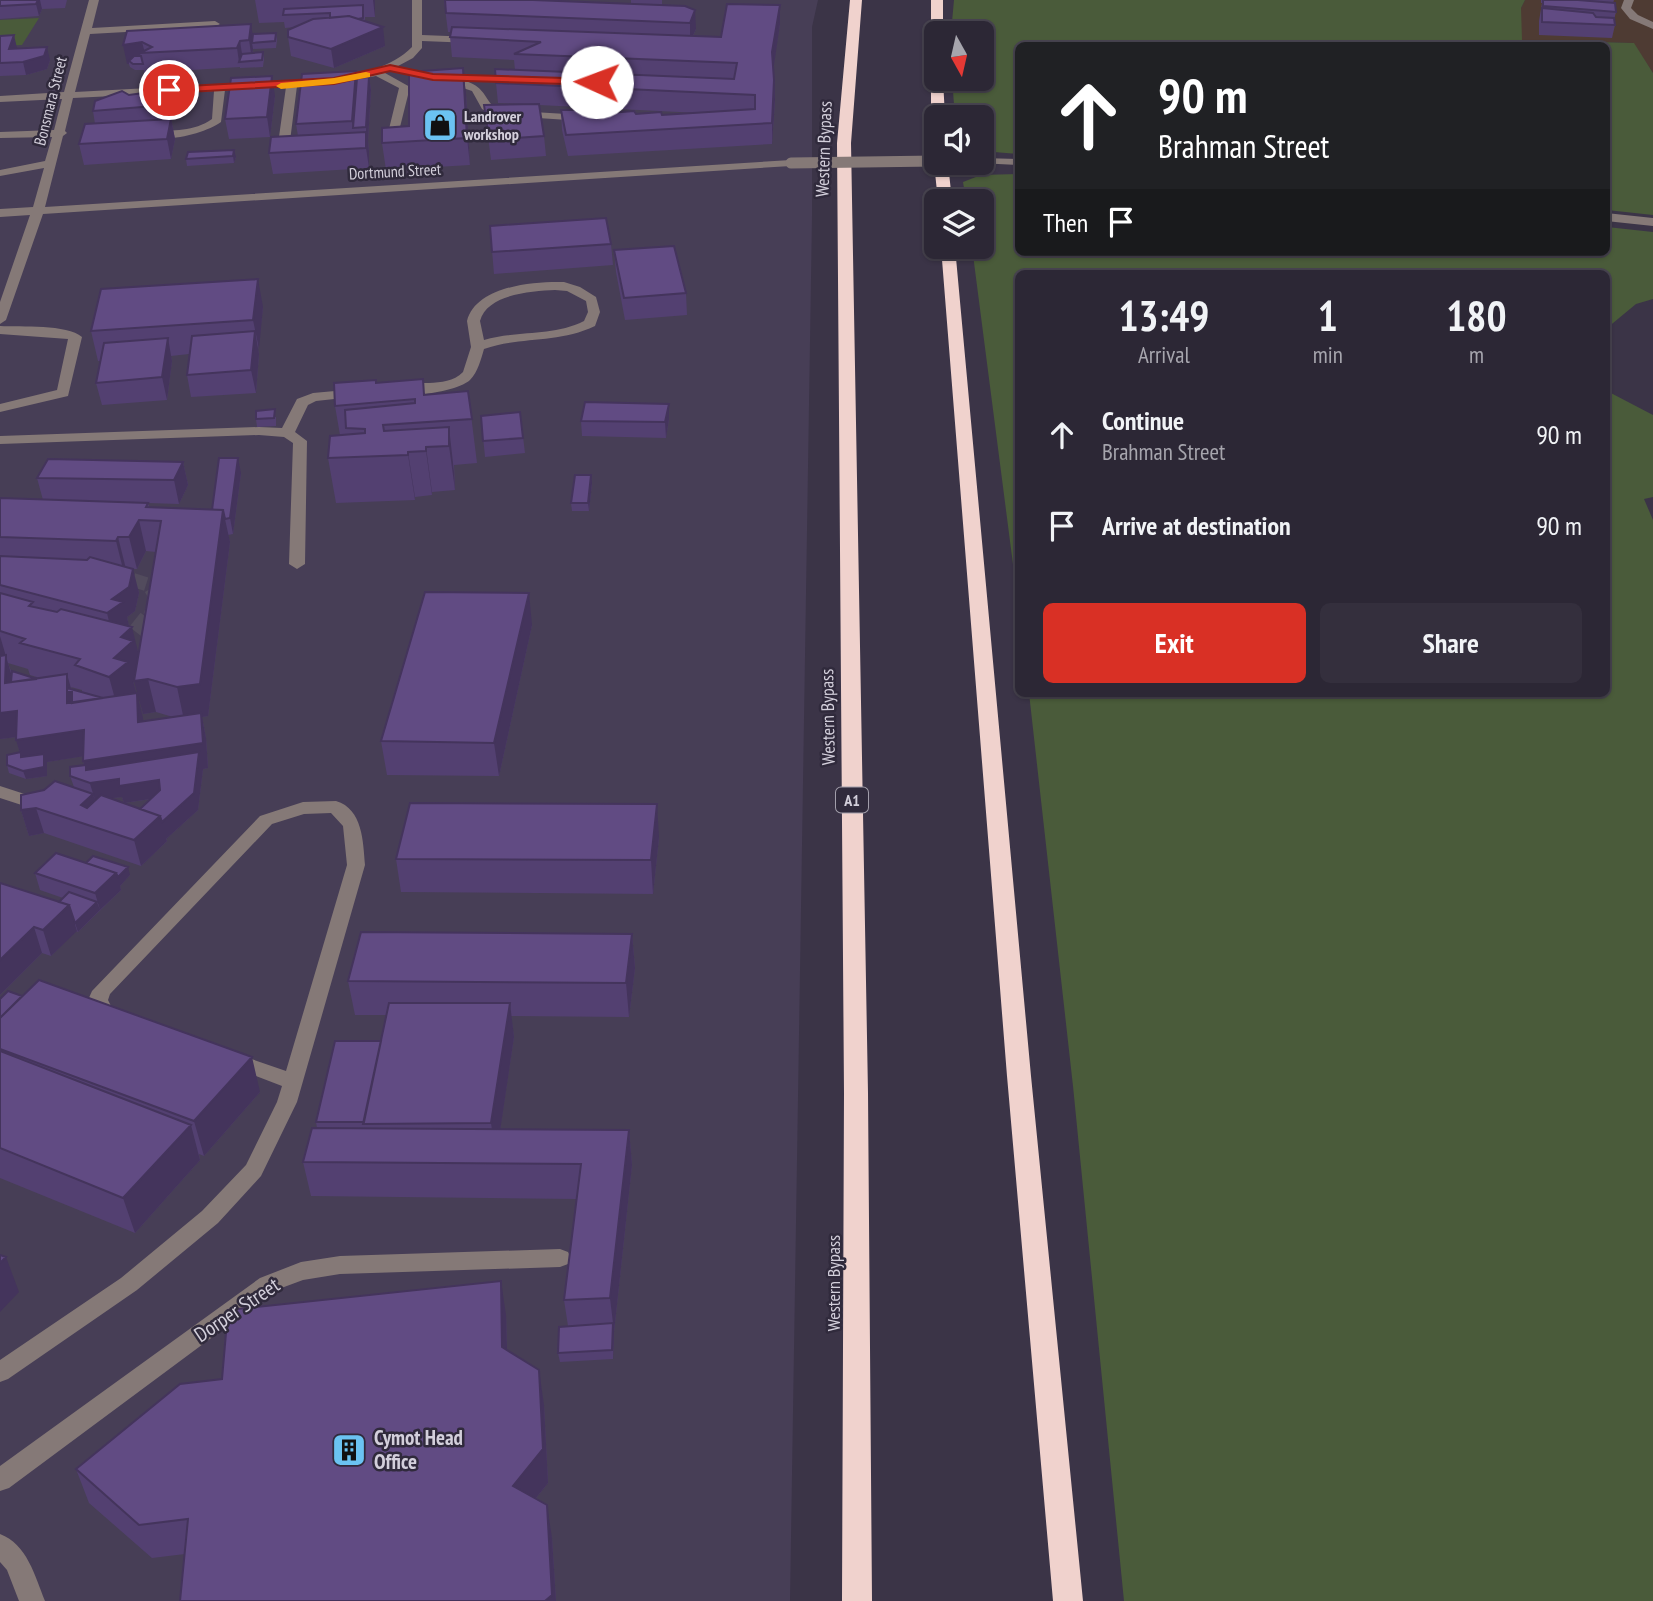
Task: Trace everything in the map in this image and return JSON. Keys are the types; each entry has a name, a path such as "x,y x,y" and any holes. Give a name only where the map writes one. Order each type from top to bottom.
{"highway":[{"name":"Western Bypass","path":"856,0 844,143 856,1093 857,1601"},
{"path":"937,0 937,21"},
{"path":"949,259 1018,1076 1068,1601"}],"street":[{"name":"Bonsmara Street","path":"0,319 38,211 61,133 68,96 94,0"},
{"path":"0,99 292,85 377,73 390,68 417,48 417,0"},
{"path":"1629,0 1626,8 1634,17 1653,26"},
{"path":"85,31 215,24"},
{"path":"418,38 488,41"},
{"path":"390,68 412,72"},
{"path":"377,73 405,87 394,133"},
{"path":"529,80 433,77 476,88 484,96 486,107 496,113 590,119"},
{"path":"292,85 284,151 302,154"},
{"path":"138,135 198,131 209,127 216,120 220,87"},
{"path":"4,132 61,133"},
{"name":"Dortmund Street","path":"0,213 197,198 792,163 924,161"},
{"path":"994,161 1015,162"},
{"path":"0,173 51,163"},
{"path":"1610,217 1653,222"},
{"path":"287,433 302,402 313,397 433,388 462,379 469,372 478,347 472,328 477,310 497,296 534,288 564,286 579,290 592,300 594,312 590,323 576,332 554,338 491,341 478,347"},
{"path":"0,330 67,334 75,337 63,393 0,408"},
{"path":"0,440 260,431 287,433 300,441 297,564"},
{"path":"0,792 37,804"},
{"path":"0,1372 129,1284 210,1217 254,1170 287,1102 356,865 352,825 336,807 303,808 267,820 257,830 102,990 98,1000 103,1011 128,1020"},
{"path":"217,1054 293,1083"},
{"name":"Dorper Street","path":"0,1480 268,1284 301,1271 340,1265 560,1258"},
{"path":"0,1545 17,1563 32,1601"}],"shaded area":[{"path":"0,0 818,0 812,27 812,216 790,1601 0,1601"},
{"path":"1525,0 1653,0 1653,73 1633,43 1521,40 1521,8"}],"green space":[{"path":"954,0 1525,0 1521,8 1522,40 1597,42 1015,42 1015,154 994,152 994,105 954,105 953,91 994,91 994,21 952,21"},
{"path":"39,18 22,45 0,46 0,20"},
{"path":"1610,42 1634,43 1653,73 1653,215 1610,210"},
{"path":"1015,174 1015,256 1610,256 1610,227 1653,232 1653,299 1636,304 1610,326 1610,270 1015,270 1015,580 974,259 994,259 994,189 964,189 963,182 981,175"},
{"path":"1610,393 1653,415 1653,497 1644,499 1653,520 1653,1601 1124,1601 1073,1086 1029,697 1610,697"}],"building":[{"path":"0,0 38,0 36,4 0,6"},
{"path":"445,0 533,0 685,6 695,10 690,23 446,13"},
{"path":"1543,0 1615,3 1616,12 1543,6"},
{"path":"727,4 780,5 772,52 772,123 566,135 561,110 608,110 610,113 634,111 636,114 661,112 662,115 755,109 755,95 496,83 495,69 734,79 737,63 514,54 541,42 450,37 452,27 721,37"},
{"path":"363,5 363,18 358,19 349,16 330,18 330,13 283,15 284,9"},
{"path":"1542,8 1593,13 1596,17 1614,18 1615,25 1542,22"},
{"path":"349,16 383,27 331,49 288,37 288,30 313,19"},
{"path":"251,24 249,40 240,41 237,48 140,53 152,47 142,42 123,45 127,31"},
{"path":"276,33 275,41 252,43 253,34"},
{"path":"14,35 9,49 47,47 44,56 23,62 0,63 0,36"},
{"path":"263,52 262,60 239,62 242,54"},
{"path":"134,56 141,56 143,64 129,61"},
{"path":"463,68 467,138 382,143 382,128 409,126 409,72"},
{"path":"356,71 352,121 296,124 302,74"},
{"path":"272,76 267,117 225,119 231,78"},
{"path":"369,77 366,127 353,128 357,78"},
{"path":"172,89 167,105 93,111 95,101 122,91 129,95"},
{"path":"539,104 544,136 489,140 484,105"},
{"path":"171,119 167,139 79,144 85,124"},
{"path":"366,132 366,148 269,153 271,137"},
{"path":"234,150 233,156 186,159 188,152"},
{"path":"606,218 611,244 492,252 490,226"},
{"path":"674,246 686,293 624,298 614,250"},
{"path":"258,279 253,320 91,331 101,289"},
{"path":"255,331 251,370 187,375 192,336"},
{"path":"168,338 162,377 96,383 104,343"},
{"path":"423,379 424,395 468,391 472,419 383,425 384,431 449,427 449,446 426,447 426,451 408,452 408,455 328,458 330,436 365,433 365,429 346,428 345,410 415,403 415,399 335,406 334,383"},
{"path":"585,402 669,404 665,422 581,421"},
{"path":"275,409 274,418 256,419 256,411"},
{"path":"520,412 523,438 483,441 481,416"},
{"path":"219,458 238,458 230,518 225,519 223,510 212,510"},
{"path":"48,459 183,462 174,480 37,478"},
{"path":"575,475 591,475 588,503 571,503"},
{"path":"0,498 148,503 146,507 223,510 200,684 177,687 148,679 134,681 161,521 139,520 129,537 118,537 116,541 0,537"},
{"path":"0,556 87,560 90,557 133,569 129,587 112,599 123,602 107,613 0,585"},
{"path":"425,592 529,593 494,743 381,741"},
{"path":"0,593 33,602 29,606 57,612 61,609 132,627 121,637 133,641 114,658 128,662 109,677 75,665 80,659 20,643 25,639 0,631"},
{"path":"6,655 5,683 67,674 67,703 137,693 138,722 201,713 203,743 83,761 84,730 16,740 17,711 0,713 0,656"},
{"path":"12,671 37,679 11,682"},
{"path":"67,688 103,698 72,703 72,691 67,692"},
{"path":"21,752 21,757 44,754 44,767 23,771 7,765 7,755"},
{"path":"199,752 194,793 162,822 160,816 140,809 160,790 159,780 119,786 119,779 90,783 70,776 70,767 86,765 86,770"},
{"path":"55,781 93,794 81,805 87,808 101,795 160,816 134,840 36,808 21,810 21,795 44,790"},
{"path":"410,803 657,804 651,860 396,859"},
{"path":"56,853 116,873 95,893 35,873"},
{"path":"93,856 128,867 118,877 116,873 86,863"},
{"path":"0,883 69,905 43,930 34,927 0,960"},
{"path":"69,892 97,902 75,923 69,905 59,902"},
{"path":"361,932 632,934 626,983 348,981"},
{"path":"39,980 252,1057 194,1121 0,1049 0,1018"},
{"path":"8,991 22,996 0,1018 0,999"},
{"path":"389,1003 510,1003 491,1123 363,1124"},
{"path":"335,1041 381,1041 364,1122 316,1122"},
{"path":"0,1051 191,1125 123,1198 0,1148"},
{"path":"312,1128 629,1130 610,1298 564,1300 581,1164 303,1162"},
{"name":"Cymot Head Office","path":"501,1281 502,1347 539,1370 543,1449 513,1486 547,1505 552,1595 545,1601 180,1601 188,1519 139,1525 76,1469 180,1384 222,1379 228,1310"},
{"path":"613,1323 612,1350 558,1353 559,1327"}],"tunnel":[{"path":"112,579 130,579 149,585 157,599 151,614"},
{"path":"111,641 136,633 151,614"}],"slow traffic":[{"path":"281,86 366,75"}],"place":[{"name":"Landrover workshop","path":"440,125"},
{"name":"Cymot Head Office","path":"349,1450"}],"route":[{"path":"169,90 334,81 390,68 433,77 597,82"}]}
